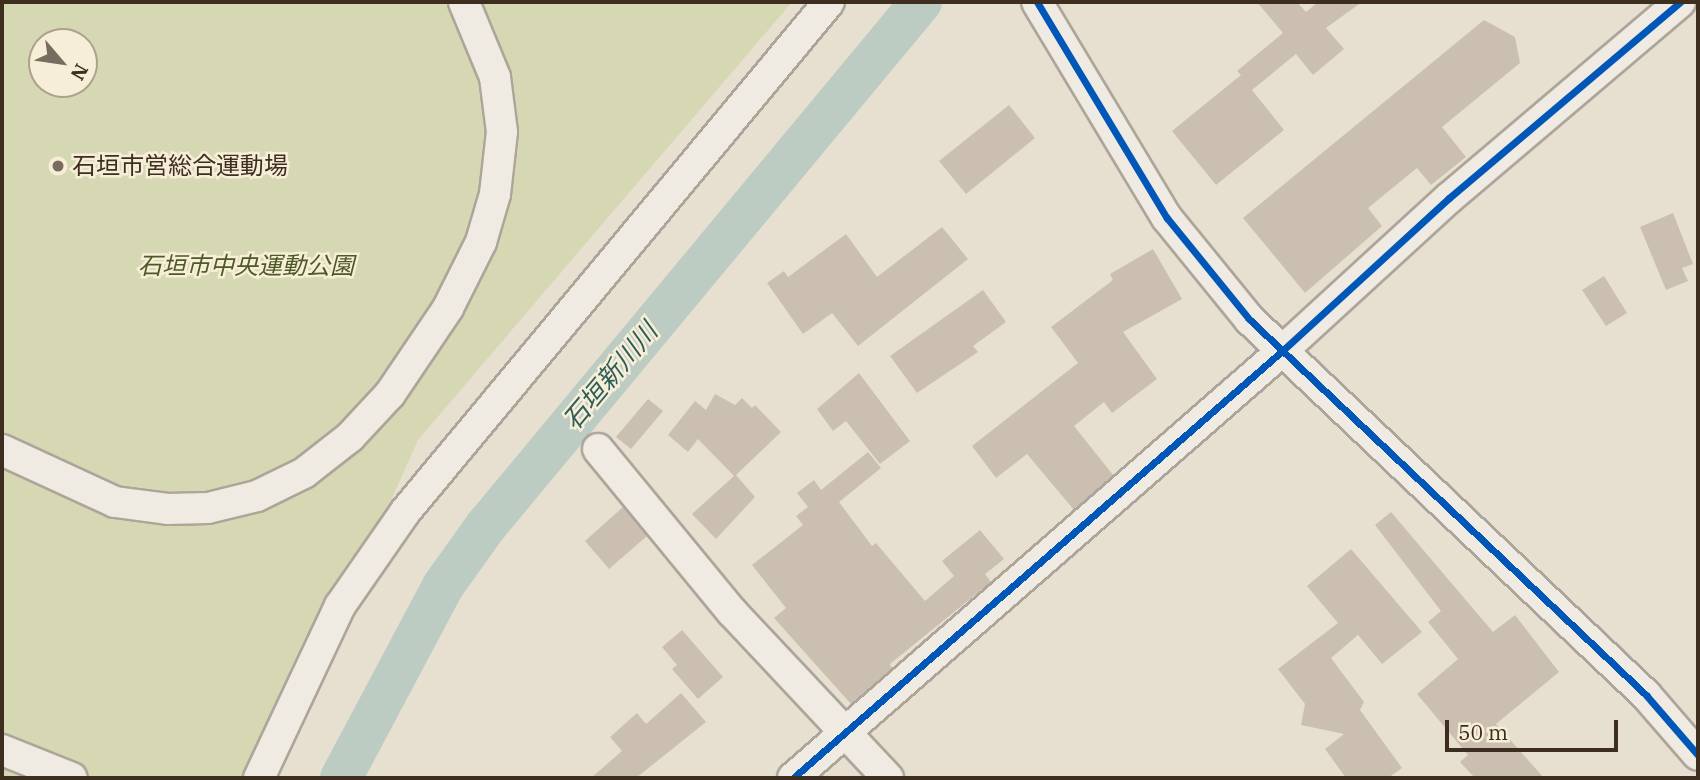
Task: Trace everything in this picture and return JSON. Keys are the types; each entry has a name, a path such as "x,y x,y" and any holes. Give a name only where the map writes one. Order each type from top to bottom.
{"street":[{"path":"2,450 115,502 168,509 208,508 257,496 304,473 350,437 390,394 448,308 481,242 495,194 502,132 495,77 464,2"},
{"path":"258,778 340,606 405,512 829,2"},
{"path":"1037,2 1167,218 1249,319 1646,695 1698,755"},
{"path":"793,778 1282,351 1450,198 1680,2"},
{"path":"598,449 732,612 888,778"},
{"path":"2,750 72,778"}],"green space":[{"name":"石垣市中央運動公園","path":"2,2 792,2 418,440 267,778 2,778"}],"building":[{"path":"1257,2 1297,2 1306,12 1318,2 1362,2 1326,28 1344,49 1313,75 1296,54 1252,90 1284,130 1216,185 1172,131 1241,75 1237,71 1283,33"},
{"path":"1484,20 1515,37 1520,63 1442,127 1466,157 1431,185 1417,168 1368,208 1382,226 1305,293 1243,218"},
{"path":"1009,105 1035,138 966,194 939,161"},
{"path":"1673,213 1693,264 1682,268 1688,281 1666,290 1640,227"},
{"path":"942,227 968,259 858,346 832,313 803,334 767,283 784,271 788,277 846,234 877,277"},
{"path":"1153,249 1182,299 1123,332 1157,379 1112,413 1104,402 1074,426 1113,475 1074,510 1027,454 996,478 972,446 1078,363 1051,327 1113,280 1110,274"},
{"path":"1604,276 1627,313 1606,326 1582,290"},
{"path":"983,290 1006,322 973,346 978,352 917,393 890,356"},
{"path":"859,373 910,441 880,464 846,421 833,431 817,409"},
{"path":"715,394 735,405 742,398 752,408 755,405 781,432 736,475 755,497 716,539 692,514 734,476 698,439 688,452 668,435 695,401 706,410"},
{"path":"648,399 663,411 631,449 616,437"},
{"path":"868,452 881,468 839,502 872,546 876,543 925,601 954,576 942,561 980,530 1004,559 985,574 991,582 890,664 892,668 851,704 774,618 786,608 752,565 803,525 796,516 808,507 797,493 814,480 821,490"},
{"path":"623,507 647,536 609,569 585,541"},
{"path":"1391,512 1493,632 1515,615 1559,672 1496,724 1544,778 1475,778 1460,762 1468,755 1417,694 1458,659 1428,622 1441,611 1375,525"},
{"path":"1351,549 1422,632 1382,664 1358,635 1331,658 1364,702 1360,710 1402,768 1388,778 1346,778 1325,749 1344,734 1301,725 1305,704 1278,669 1338,623 1307,586"},
{"path":"682,630 723,677 698,699 672,669 677,665 662,647"},
{"path":"681,693 706,722 636,778 591,778 622,751 610,737 637,713 646,724"}],"waterway":[{"name":"石垣新川川","path":"341,778 443,586 486,526 921,2"}],"cycle path":[{"path":"1037,2 1167,218 1249,319 1646,695 1698,755"},
{"path":"793,778 1282,351 1449,198 1680,2"}],"place":[{"name":"石垣市営総合運動場","path":"58,166"}]}
